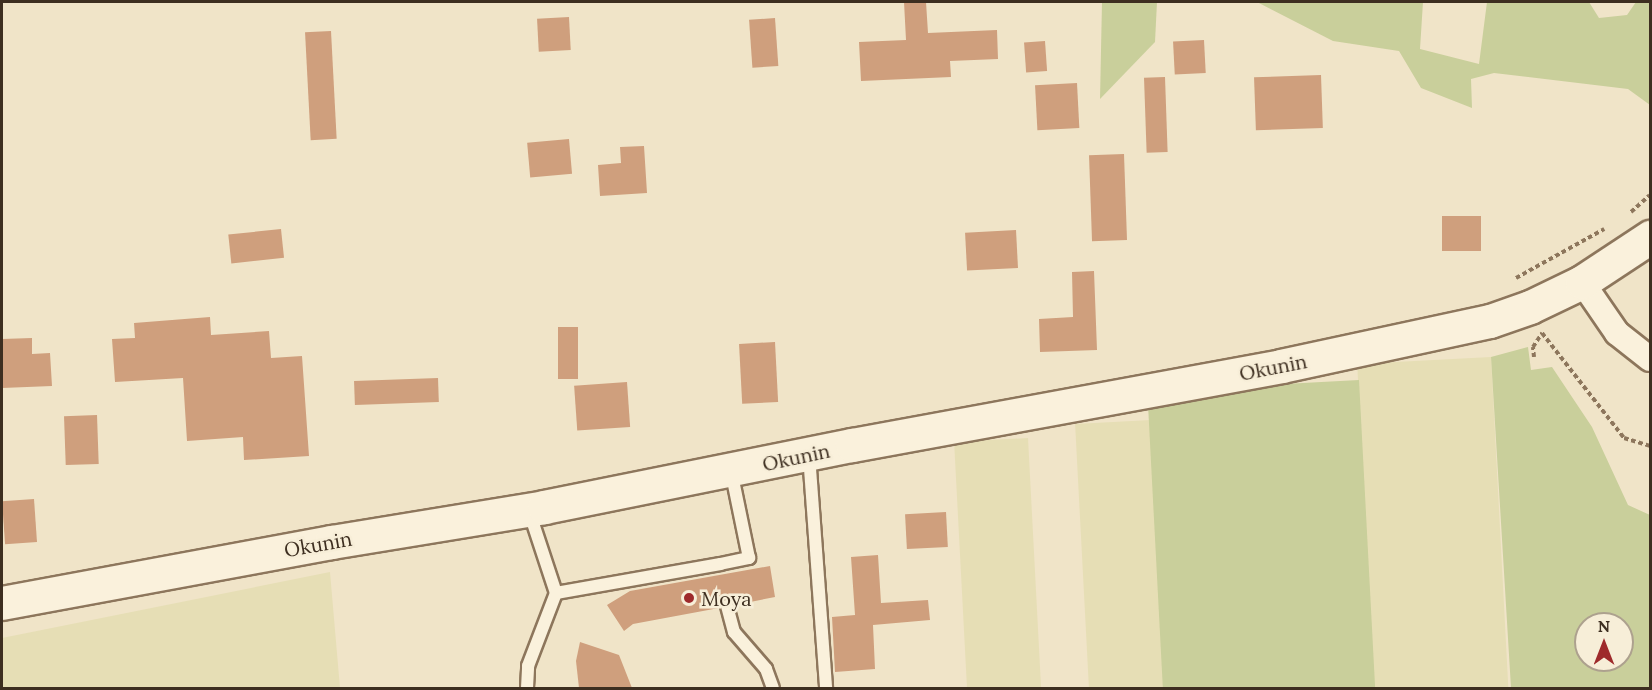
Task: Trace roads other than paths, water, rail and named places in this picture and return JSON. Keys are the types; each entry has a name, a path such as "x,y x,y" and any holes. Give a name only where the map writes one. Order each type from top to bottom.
{"main road":[{"name":"Okunin","path":"2,603 331,542 528,510 809,454 1281,366 1490,321 1530,308 1582,282 1650,237"}],"street":[{"path":"1582,282 1617,333 1650,359"}],"lane":[{"path":"809,454 826,688"},
{"path":"556,593 721,569 749,558 731,470"},
{"path":"527,688 528,666 556,593 528,510"},
{"path":"727,606 734,632 766,669 774,688"}],"place":[{"name":"Moya","path":"689,598"}]}
